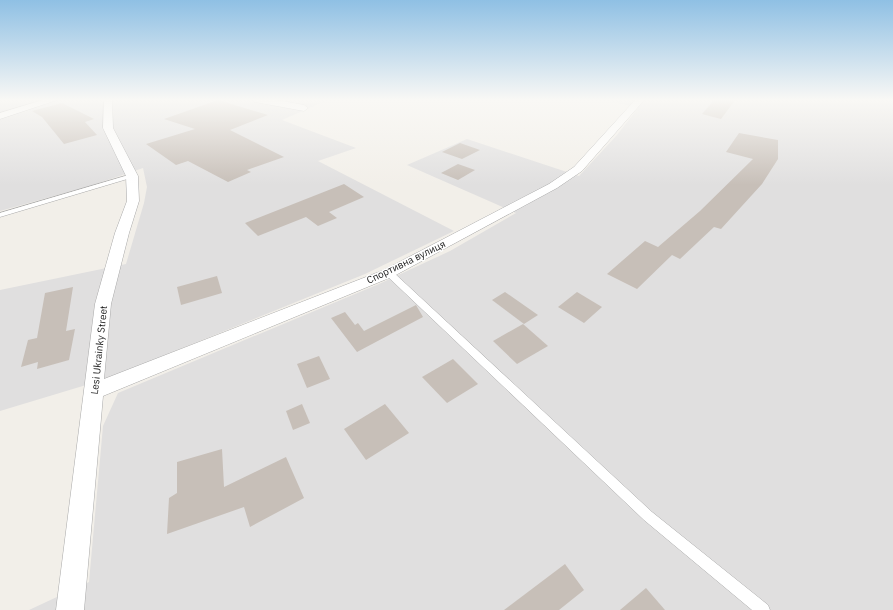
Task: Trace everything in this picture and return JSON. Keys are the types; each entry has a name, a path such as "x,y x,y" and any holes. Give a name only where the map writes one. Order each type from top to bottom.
{"street":[{"name":"Lesi Ukrainky Street","path":"70,610 95,390 103,304 122,233 133,201 132,176 108,127"},
{"name":"Спортивна вулиця","path":"95,390 389,273 568,178 578,169 615,127"}],"lane":[{"path":"0,215 132,176"},
{"path":"389,273 648,516 763,610"}],"shaded area":[{"path":"0,127 302,127 356,148 318,161 454,231 365,274 106,379 0,411 0,290 126,264 144,203 147,187 143,168 90,186 0,211"},
{"path":"623,127 893,127 893,610 29,610 89,582 103,426 118,393 379,284 450,251 516,213 407,165 467,139 579,176"}],"building":[{"path":"51,127 90,127 97,135 64,144"},
{"path":"190,127 236,127 230,130 284,157 247,170 251,172 228,182 188,161 176,165 146,144 195,129"},
{"path":"739,133 778,140 778,159 762,184 721,229 714,227 680,259 672,255 637,289 607,274 645,241 658,247 700,211 753,159 726,152"},
{"path":"460,143 480,150 462,159 442,152"},
{"path":"458,164 475,170 458,180 441,173"},
{"path":"344,184 364,197 329,212 337,218 318,226 306,217 258,236 245,223"},
{"path":"217,276 222,293 181,305 177,287"},
{"path":"73,287 66,331 75,329 69,360 37,369 38,362 21,367 28,340 37,338 45,293"},
{"path":"505,292 538,315 524,324 492,300"},
{"path":"577,292 602,307 584,323 558,307"},
{"path":"416,305 423,317 357,352 331,318 345,312 355,325 358,323 364,331"},
{"path":"523,324 548,346 517,364 493,341"},
{"path":"319,356 330,379 307,388 297,364"},
{"path":"453,359 478,384 447,403 422,377"},
{"path":"302,404 310,423 293,430 286,411"},
{"path":"385,404 409,433 366,460 344,429"},
{"path":"222,449 224,487 286,457 304,498 250,527 244,507 167,534 169,498 177,493 177,462"},
{"path":"565,564 584,590 559,610 504,610"},
{"path":"646,588 665,610 620,610"}]}
